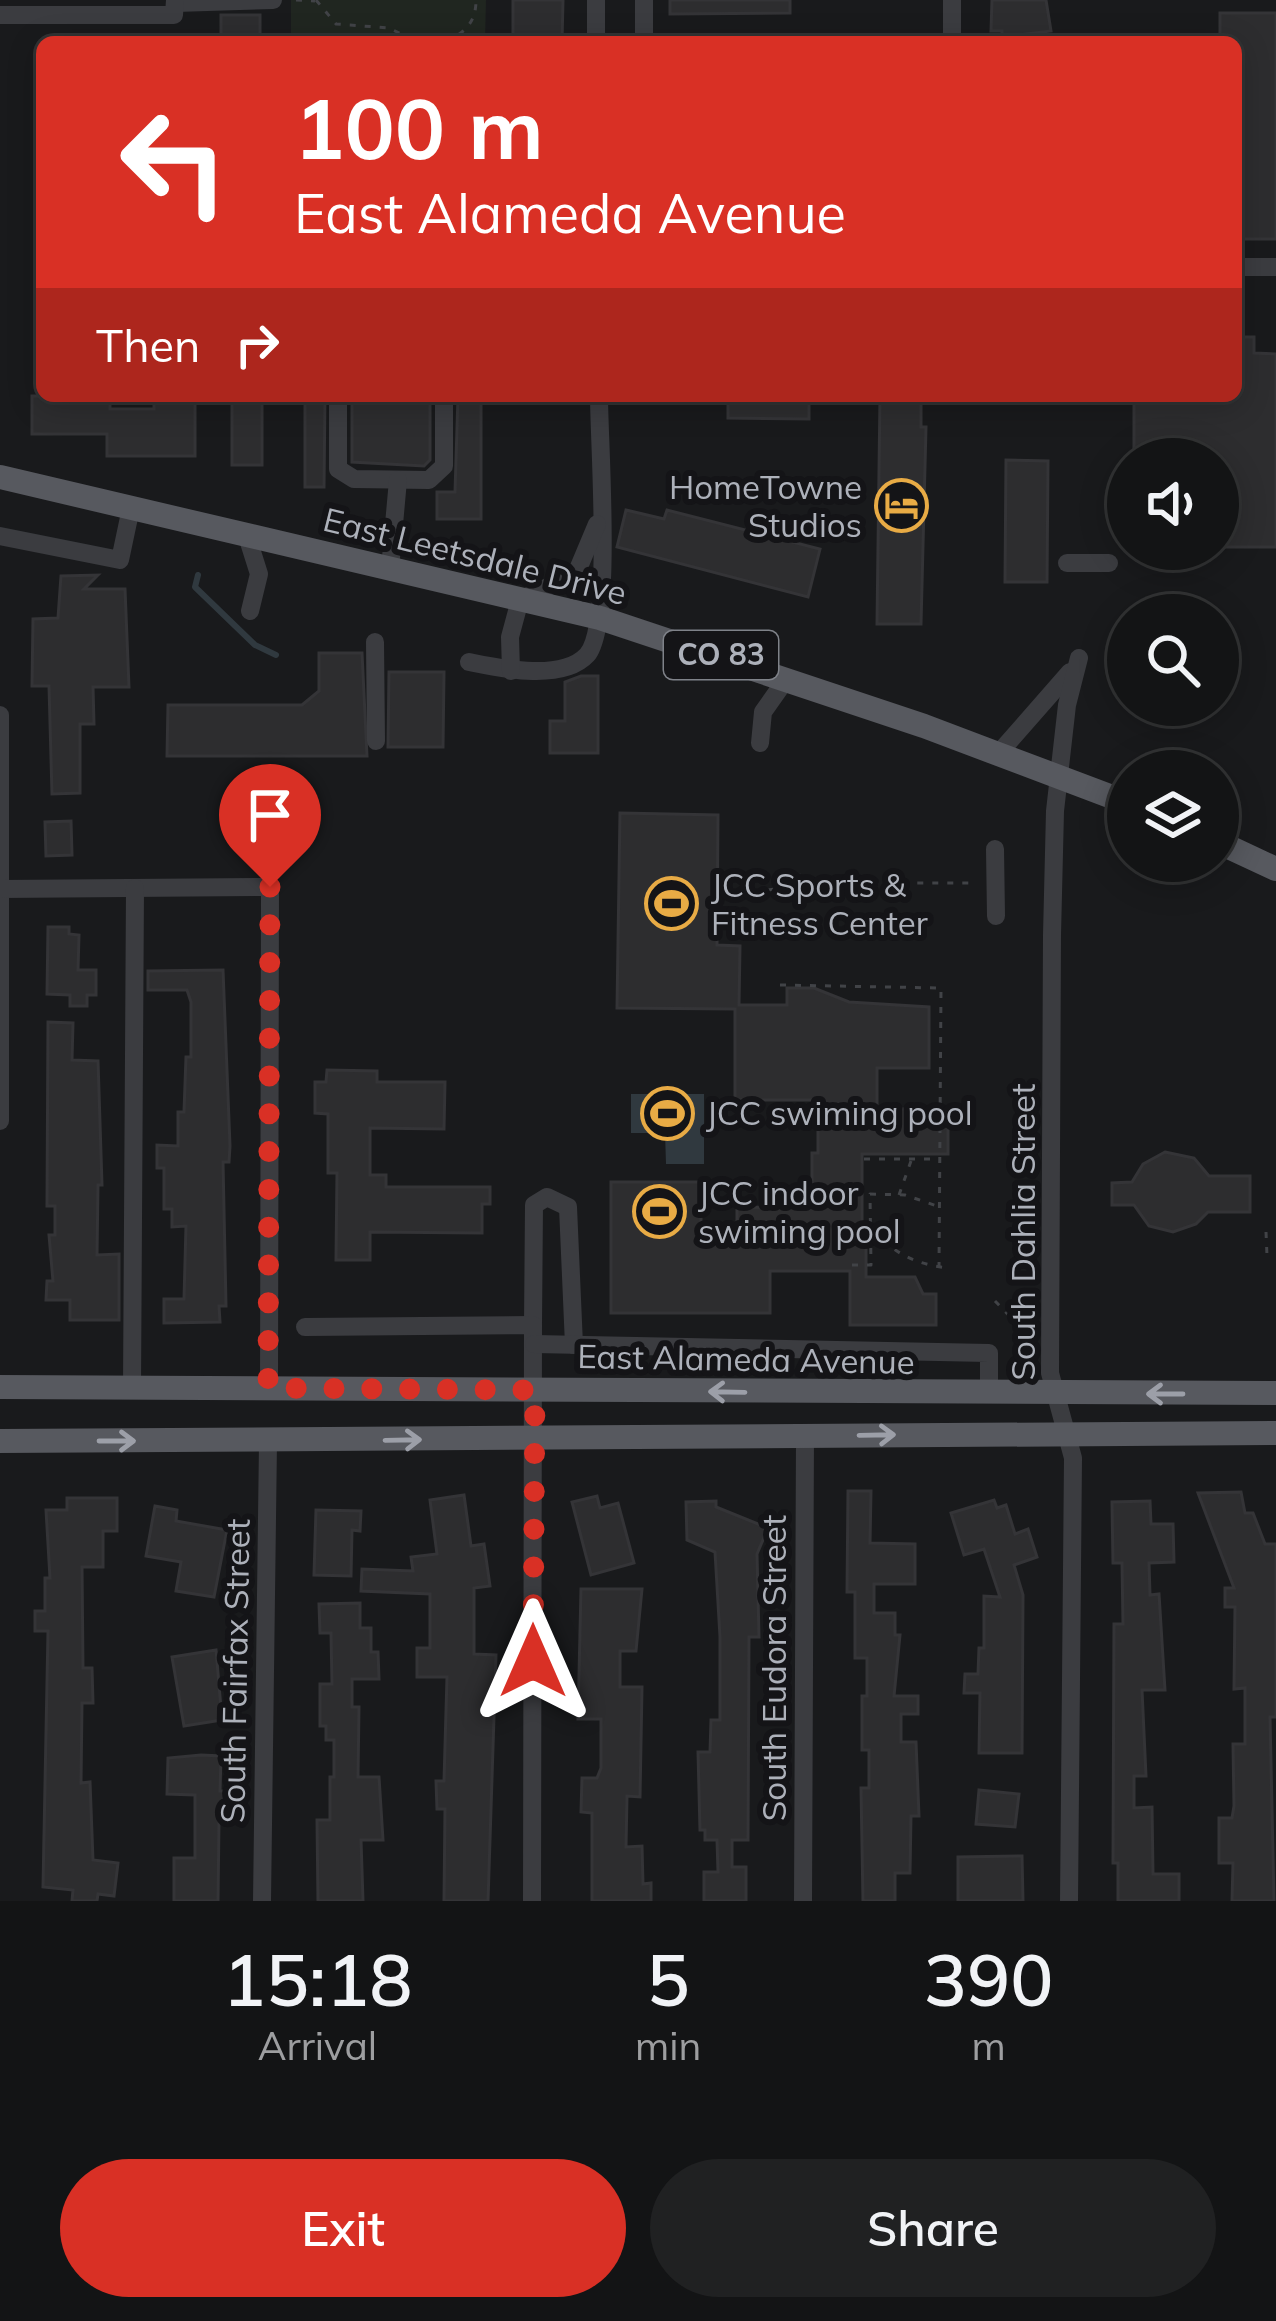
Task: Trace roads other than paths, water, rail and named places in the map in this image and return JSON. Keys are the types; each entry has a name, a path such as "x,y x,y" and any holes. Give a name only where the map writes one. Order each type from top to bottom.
{"main road":[{"name":"East Leetsdale Drive","path":"0,477 600,618 787,678 1107,795"},
{"path":"1239,852 1276,869"},
{"name":"East Alameda Avenue","path":"0,1387 1276,1393"},
{"path":"0,1441 1276,1433"}],"street":[{"path":"0,15 273,0"},
{"path":"596,0 596,36"},
{"path":"644,0 644,36"},
{"path":"952,0 952,36"},
{"path":"1242,267 1276,267"},
{"path":"338,402 338,469 354,479 398,480 429,480 444,466 444,402"},
{"path":"469,662 511,670 577,663 594,645 605,569 599,519 599,402"},
{"path":"390,569 398,480"},
{"path":"0,536 120,560 131,508"},
{"path":"511,670 510,637 520,600 576,574 599,519"},
{"path":"247,536 259,574 250,611"},
{"path":"1066,563 1107,563"},
{"path":"375,642 376,741"},
{"name":"South Dahlia Street","path":"999,753 1039,713 1079,658 1066,705 1052,935 1054,1394 1072,1458 1069,1901"},
{"path":"760,743 763,712 787,678"},
{"path":"0,715 0,1121"},
{"path":"995,849 996,916"},
{"path":"1,889 270,887 268,1388"},
{"path":"132,1388 135,888"},
{"path":"532,1901 533,1204 547,1198 561,1200 568,1207 574,1345"},
{"path":"305,1327 533,1334 574,1345 989,1353 989,1394"},
{"name":"South Eudora Street","path":"802,1901 805,1436"},
{"name":"South Fairfax Street","path":"262,1901 268,1442"}],"waterway":[{"path":"198,575 195,587 255,645 276,655"}],"place":[{"name":"HomeTowne Studios","path":"901,506"},
{"name":"JCC Sports & Fitness Center","path":"672,904"},
{"name":"JCC swiming pool","path":"667,1113"},
{"name":"JCC indoor swiming pool","path":"659,1212"}]}
